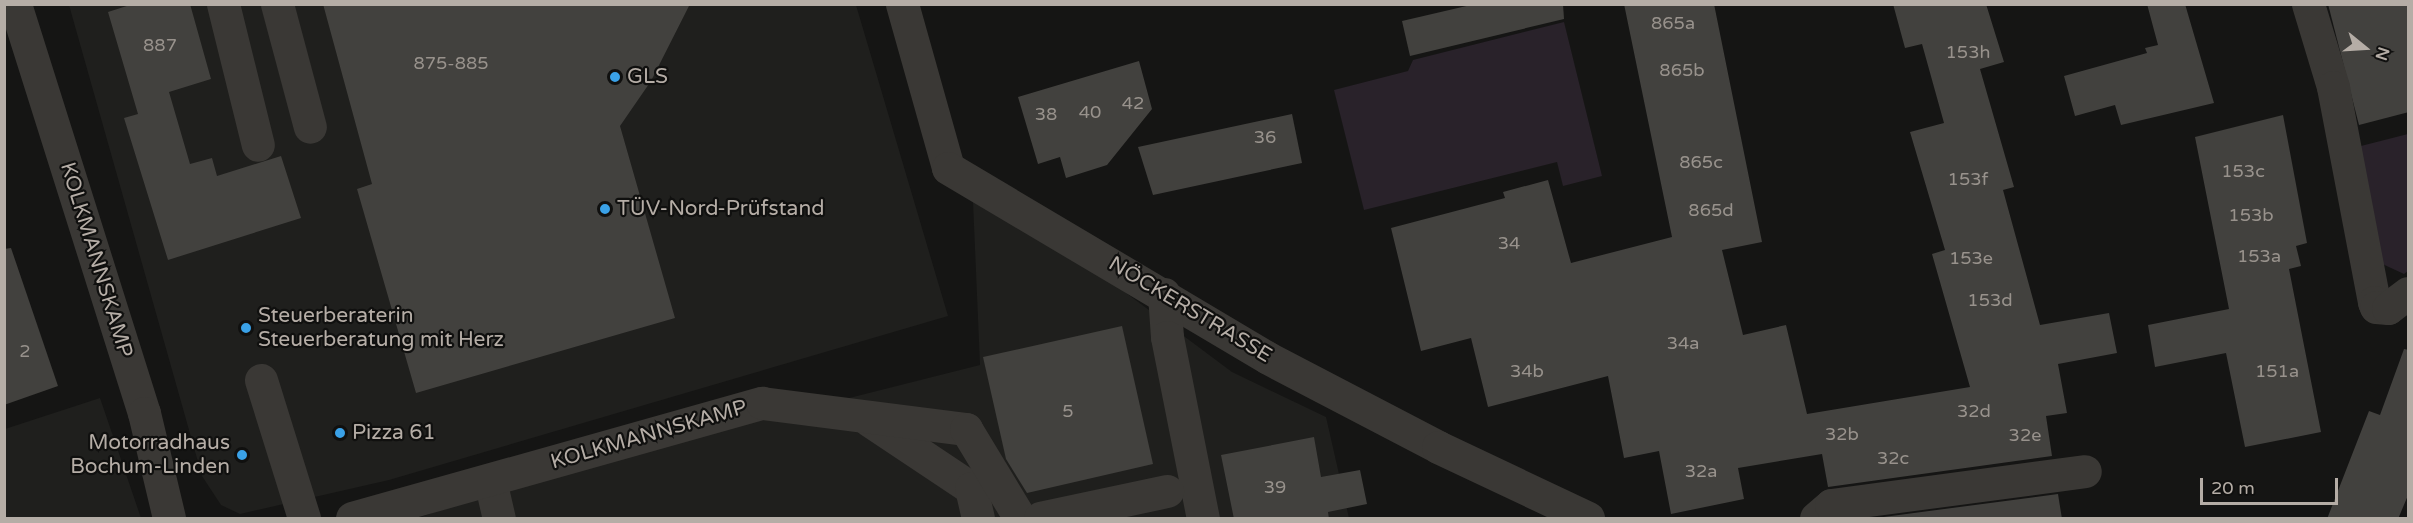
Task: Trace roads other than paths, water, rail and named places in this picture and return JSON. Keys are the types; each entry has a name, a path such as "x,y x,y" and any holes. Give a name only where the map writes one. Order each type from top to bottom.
{"street":[{"name":"KOLKMANNSKAMP","path":"15,4 144,413 170,519"},
{"path":"223,4 258,145"},
{"path":"277,4 310,127"},
{"name":"NÖCKERSTRASSE","path":"902,4 948,168 1278,363 1437,447 1588,519"},
{"path":"2308,4 2333,87 2374,302 2376,307 2388,308 2409,293"},
{"path":"1164,294 1167,337 1203,519"},
{"path":"261,380 304,519"},
{"name":"KOLKMANNSKAMP","path":"352,519 762,404 863,416 971,488 978,519"},
{"path":"863,416 966,429 1020,519"},
{"path":"1816,519 1831,505 2085,471"},
{"path":"490,480 499,519"},
{"path":"1040,519 1167,491"}],"place":[{"name":"GLS","path":"615,77"},
{"name":"TÜV-Nord-Prüfstand","path":"605,209"},
{"name":"Steuerberaterin Steuerberatung mit Herz","path":"246,328"},
{"name":"Pizza 61","path":"340,433"},
{"name":"Motorradhaus Bochum-Linden","path":"242,455"}]}
